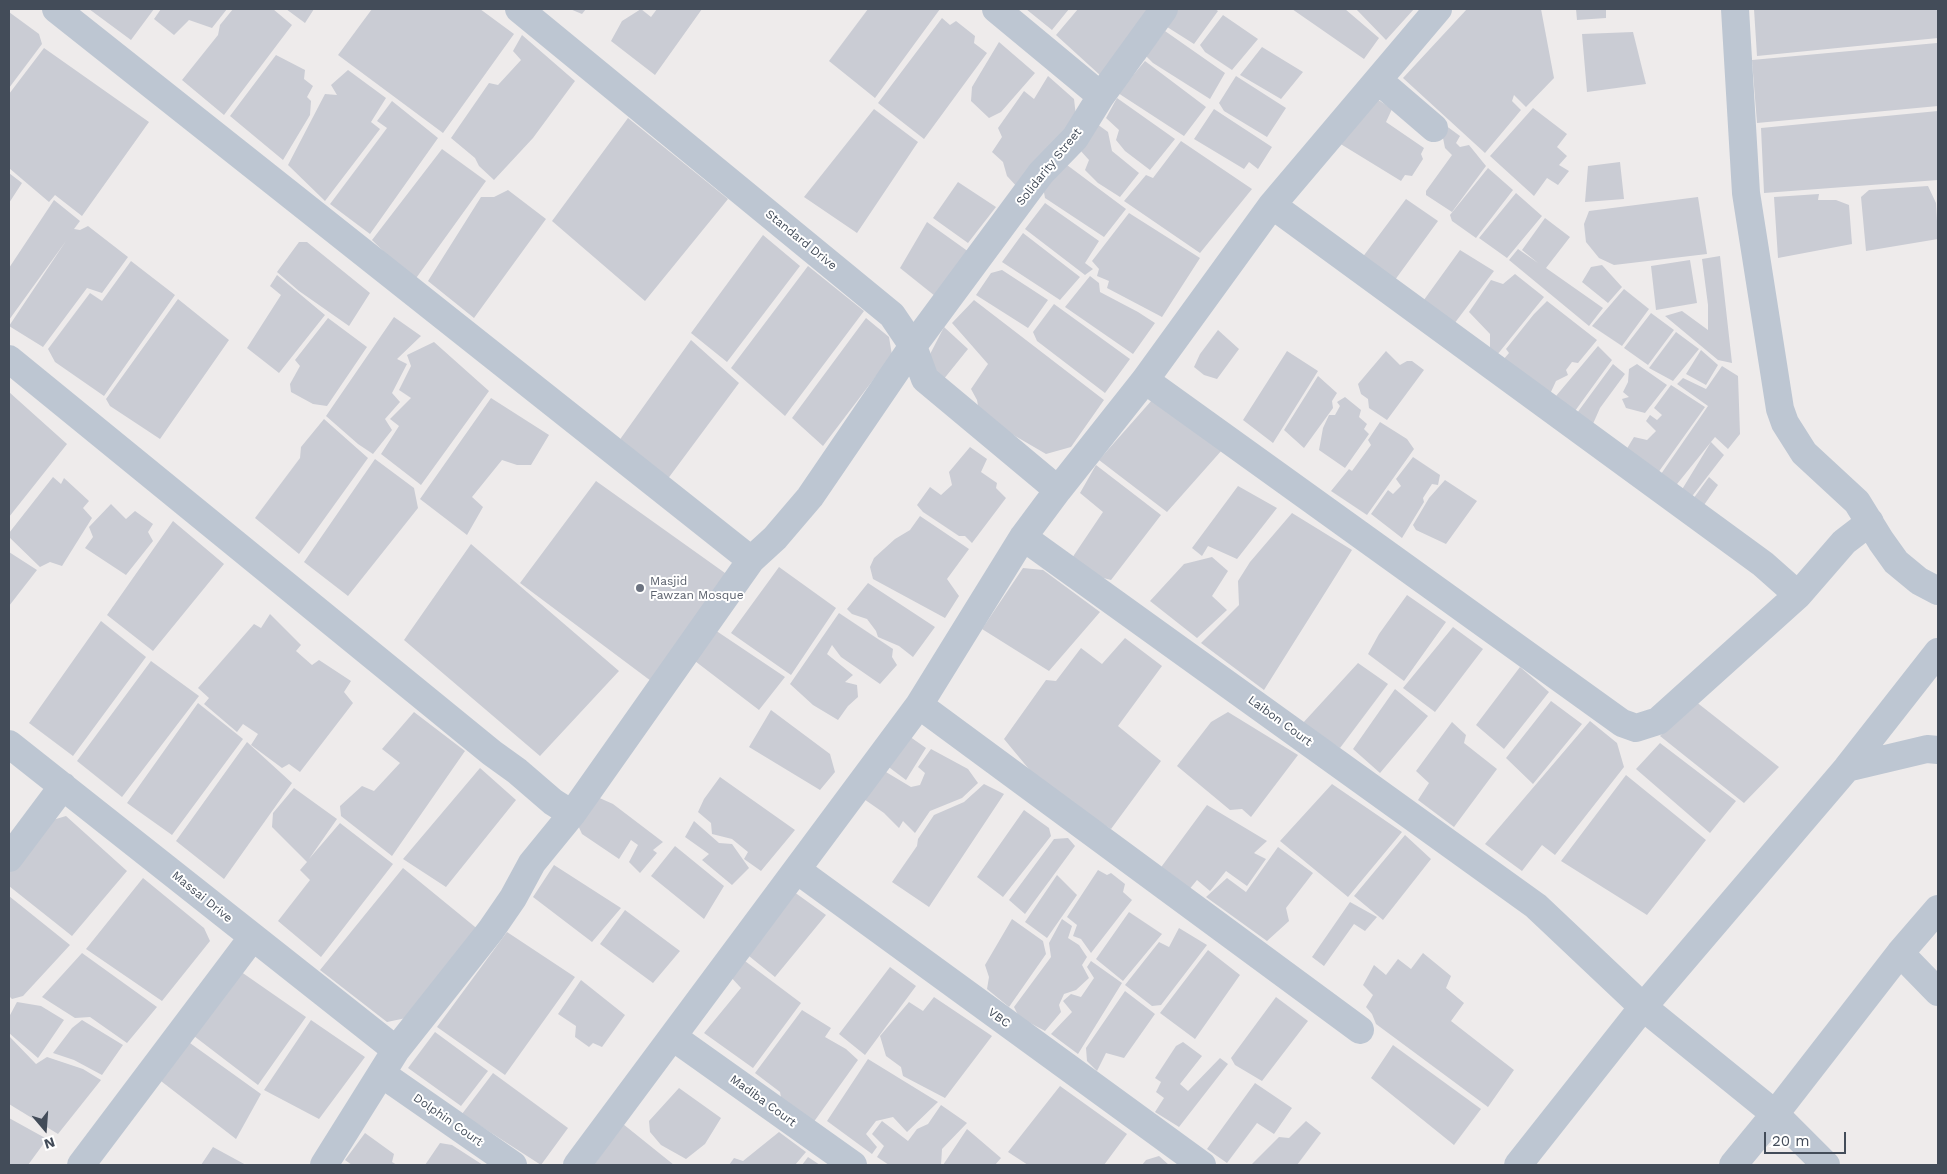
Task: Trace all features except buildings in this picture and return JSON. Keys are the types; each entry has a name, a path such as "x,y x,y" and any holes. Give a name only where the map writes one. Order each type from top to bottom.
{"street":[{"path":"56,9 751,560"},
{"name":"Standard Drive","path":"519,9 892,314 913,346 924,380 1058,490"},
{"path":"996,9 1101,96"},
{"name":"Solidarity Street","path":"324,1165 396,1050 491,930 513,898 532,863 572,814 751,560 774,538 810,497 913,346 1041,173 1075,138 1101,96 1164,9"},
{"path":"577,1165 919,705 1023,537 1058,490 1145,380 1272,206 1438,9"},
{"path":"1735,9 1746,193 1780,410 1785,423 1804,453 1857,502 1880,541 1896,562 1919,581 1938,591"},
{"path":"1378,80 1434,128"},
{"path":"1272,206 1763,564 1798,595"},
{"path":"9,359 492,753 517,771 553,802 572,814"},
{"path":"1145,380 1622,723 1636,728 1658,721 1798,595 1844,542 1870,522"},
{"name":"Laibon Court","path":"1023,537 1536,906 1643,1007 1775,1114 1826,1165"},
{"path":"1518,1165 1643,1007 1847,768 1938,652"},
{"path":"919,705 1360,1030"},
{"name":"Massai Drive","path":"9,744 396,1050"},
{"path":"1847,768 1927,749 1938,750"},
{"path":"9,858 63,786"},
{"name":"VBC","path":"797,870 1202,1165"},
{"path":"1733,1165 1900,953 1938,909"},
{"path":"81,1165 252,938"},
{"path":"1900,953 1938,992"},
{"name":"Madiba Court","path":"673,1037 853,1165"},
{"name":"Dolphin Court","path":"382,1074 514,1165"}],"place":[{"name":"Masjid Fawzan Mosque","path":"640,588"}]}
